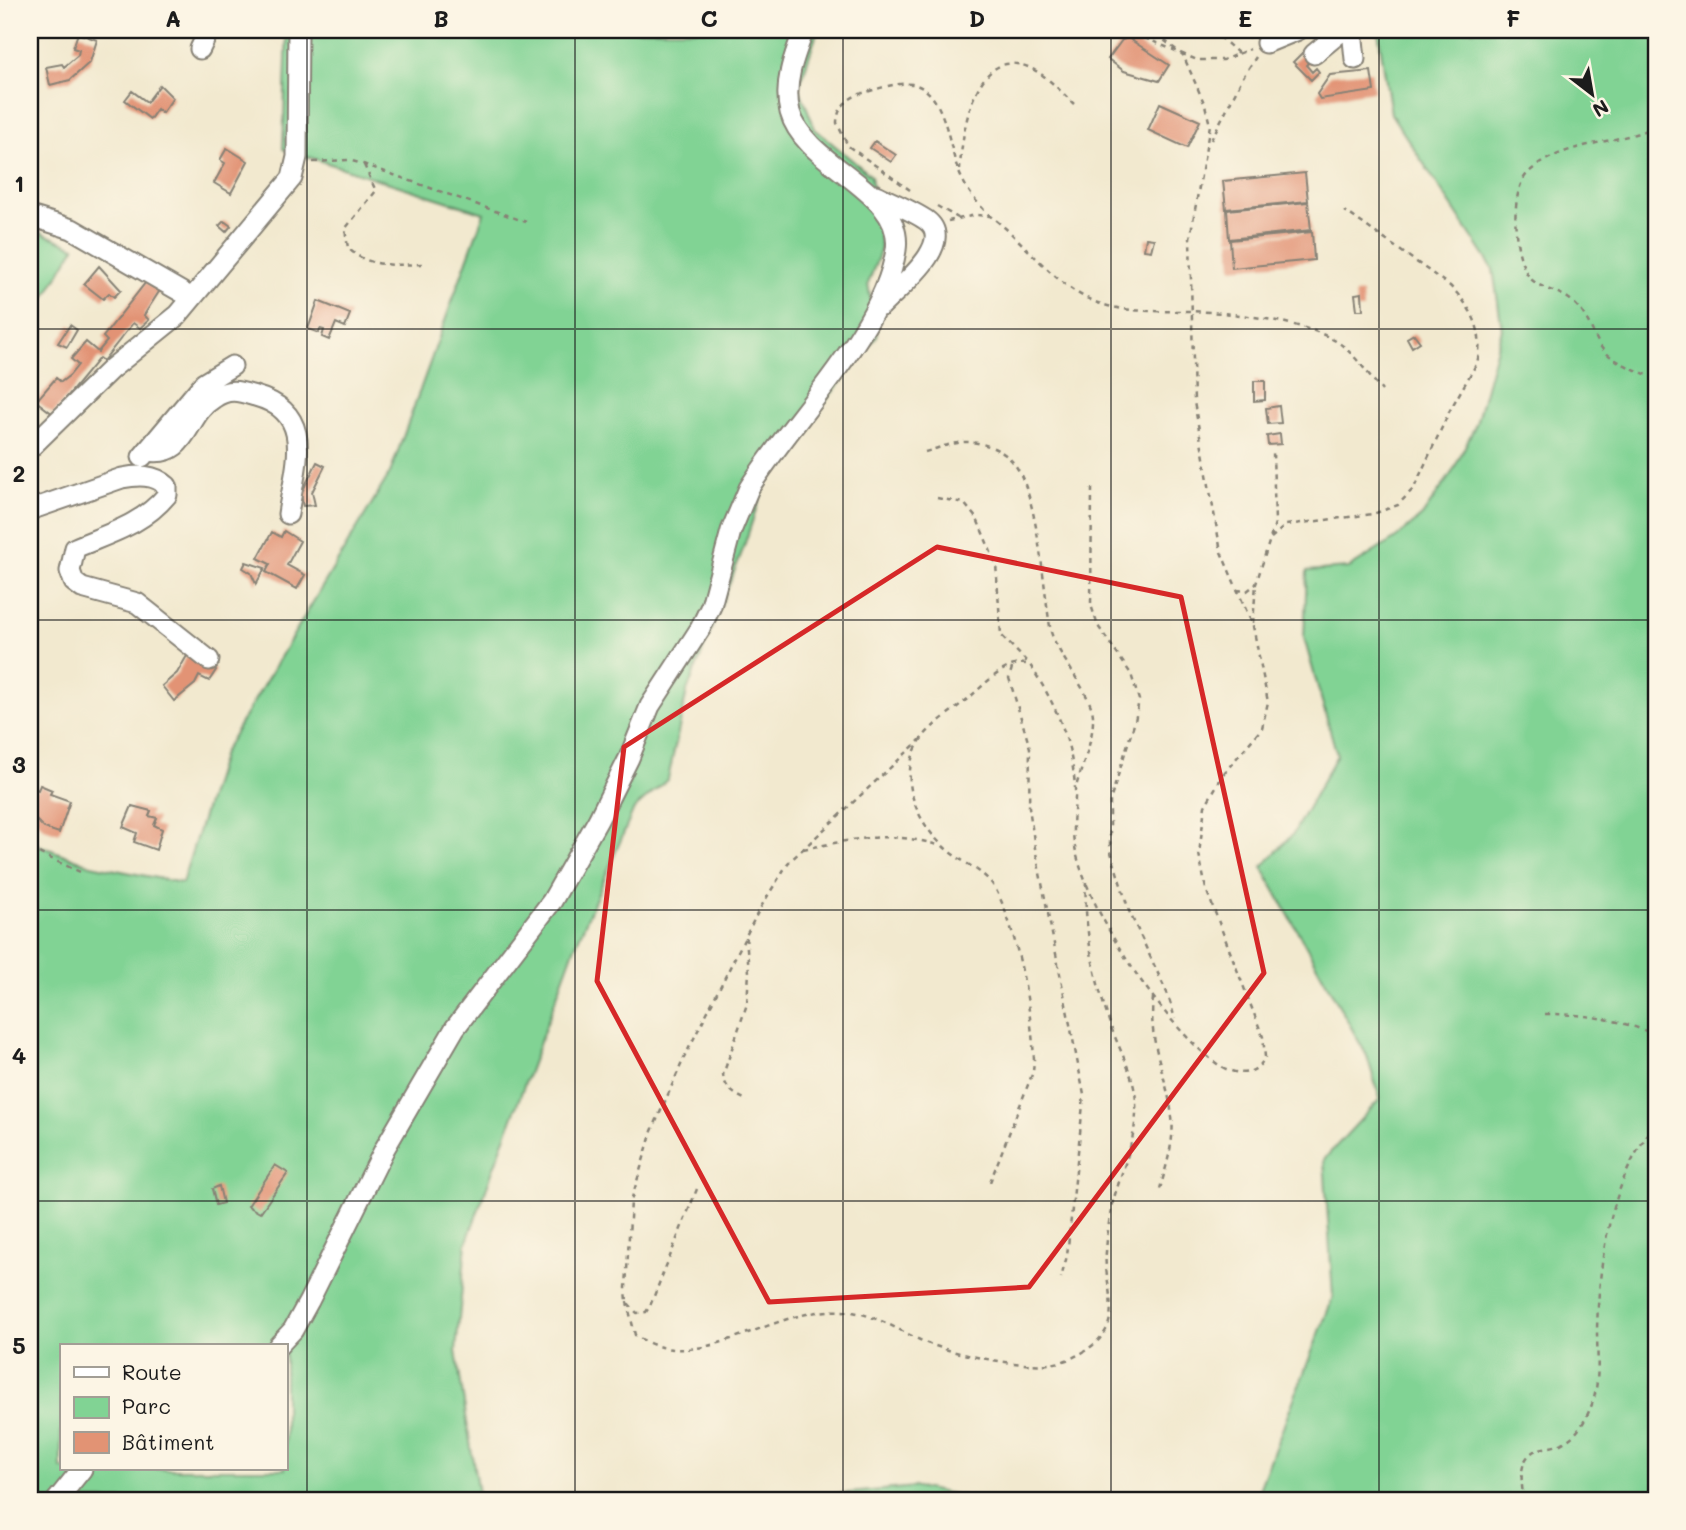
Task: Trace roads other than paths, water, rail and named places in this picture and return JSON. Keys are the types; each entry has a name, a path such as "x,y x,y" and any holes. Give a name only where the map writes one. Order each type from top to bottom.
{"street":[{"path":"200,49 209,30"},
{"path":"30,448 111,369 178,315 292,178 297,167 298,30"},
{"path":"280,1344 293,1330 385,1148 455,1028 552,901 629,758 650,706 700,629 711,606 731,531 749,488 867,320 887,280 897,241 887,213 816,151 797,128 790,112 788,88 791,68 804,30"},
{"path":"1266,43 1298,30"},
{"path":"1314,54 1343,30"},
{"path":"1352,30 1355,59"},
{"path":"860,188 905,209 932,226 936,241 931,254 867,320"},
{"path":"30,216 72,229 192,298"},
{"path":"122,478 204,383 232,366"},
{"path":"148,451 163,454 170,451 210,400 224,392 233,390 272,401 291,418 298,440 288,514"},
{"path":"30,510 122,478 136,475 160,480 167,486 167,495 146,517 111,536 75,548 70,571 74,582 82,588 137,603 209,660"},
{"path":"57,1500 81,1470"}]}
